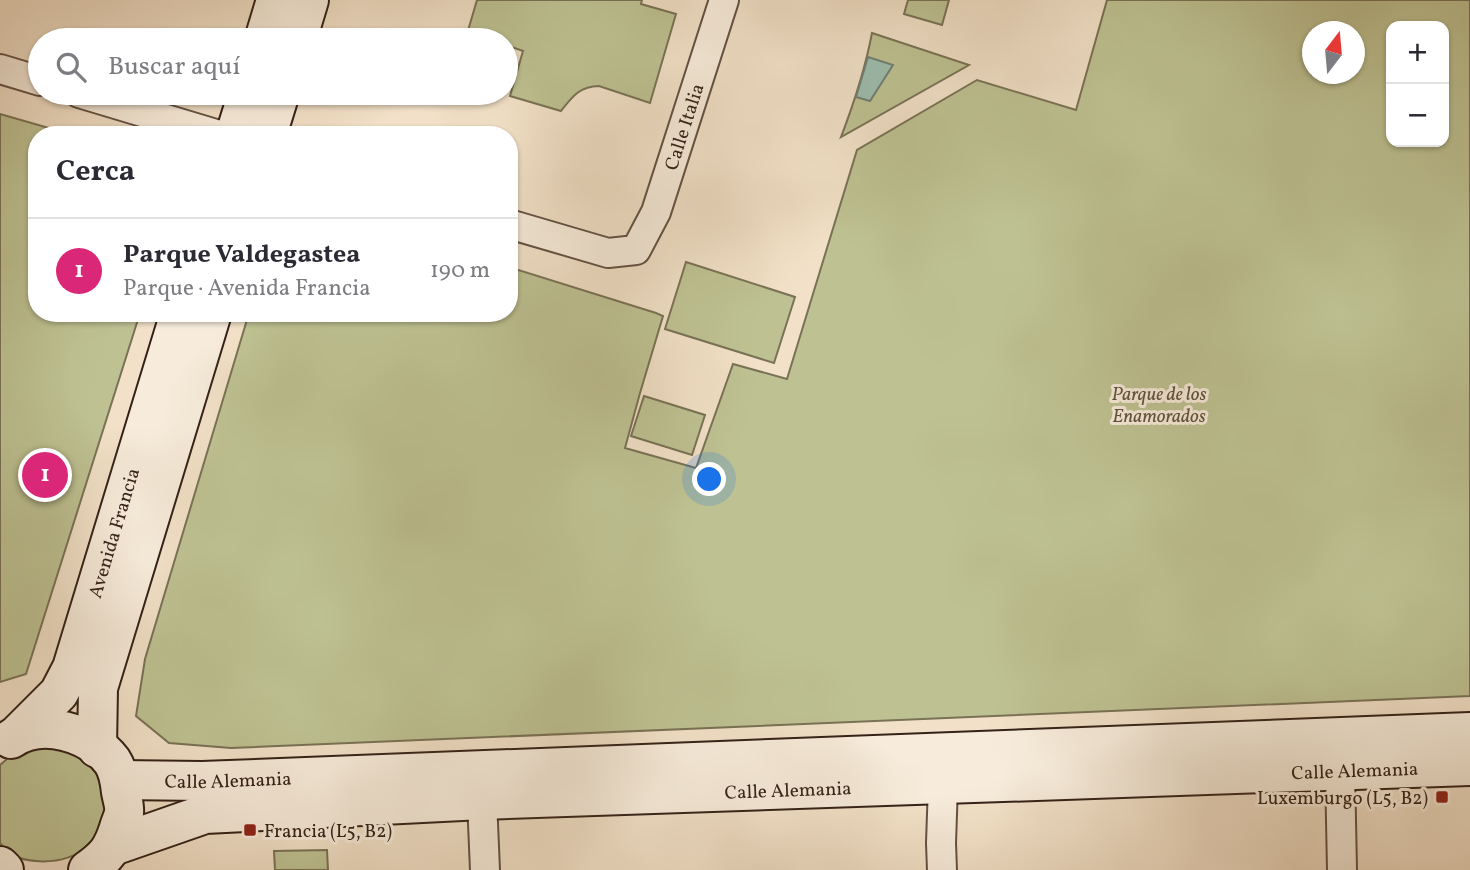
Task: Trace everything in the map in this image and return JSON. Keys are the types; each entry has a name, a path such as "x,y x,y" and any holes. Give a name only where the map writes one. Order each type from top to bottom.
{"main road":[{"path":"268,28 276,0"},
{"path":"301,28 309,0"},
{"path":"238,126 244,105"},
{"path":"270,126 277,105"},
{"name":"Avenida Francia","path":"8,740 59,693 72,668 177,322"},
{"name":"Avenida Francia","path":"97,748 98,688 209,322"},
{"path":"8,740 30,730 57,729 76,735 113,762 120,780 124,813 100,858"},
{"name":"Calle Alemania","path":"120,780 202,781 1470,732"},
{"name":"Calle Alemania","path":"100,858 205,814 482,800 1470,766"},
{"path":"0,866 5,870"}],"street":[{"name":"Calle Italia","path":"518,227 608,253 636,250 656,212 724,0"},
{"path":"0,69 28,77"},
{"path":"119,105 189,126"},
{"path":"1340,771 1342,870"},
{"path":"942,870 943,785"},
{"path":"482,800 485,870"}],"green space":[{"path":"477,0 642,0 641,4 676,14 650,103 592,86 573,97 561,111 518,98 518,68 523,51 518,49 518,28 469,28"},
{"path":"908,0 949,0 942,25 904,14"},
{"name":"Parque de los Enamorados","path":"1107,0 1470,0 1470,696 231,748 169,743 136,716 145,659 246,322 518,322 518,270 656,313 663,316 625,448 696,468 733,364 787,379 857,150 977,80 1076,110"},
{"path":"872,33 969,65 841,137 859,86"},
{"path":"0,114 42,126 28,126 28,322 137,322 26,674 0,682"},
{"path":"686,262 795,297 774,363 665,329"},
{"path":"644,396 705,415 692,455 631,436"},
{"path":"53,744 84,758 99,775 106,808 100,833 81,852 68,858 39,861 11,855 0,843 0,765 14,753"},
{"path":"327,850 328,870 275,870 274,851"}],"shaded area":[{"path":"868,57 893,65 870,101 856,97"}],"place":[{"name":"Parque Valdegastea","path":"45,475"},
{"name":"Luxemburgo (L5, B2)","path":"1442,797"},
{"name":"Francia (L5, B2)","path":"250,830"}]}
